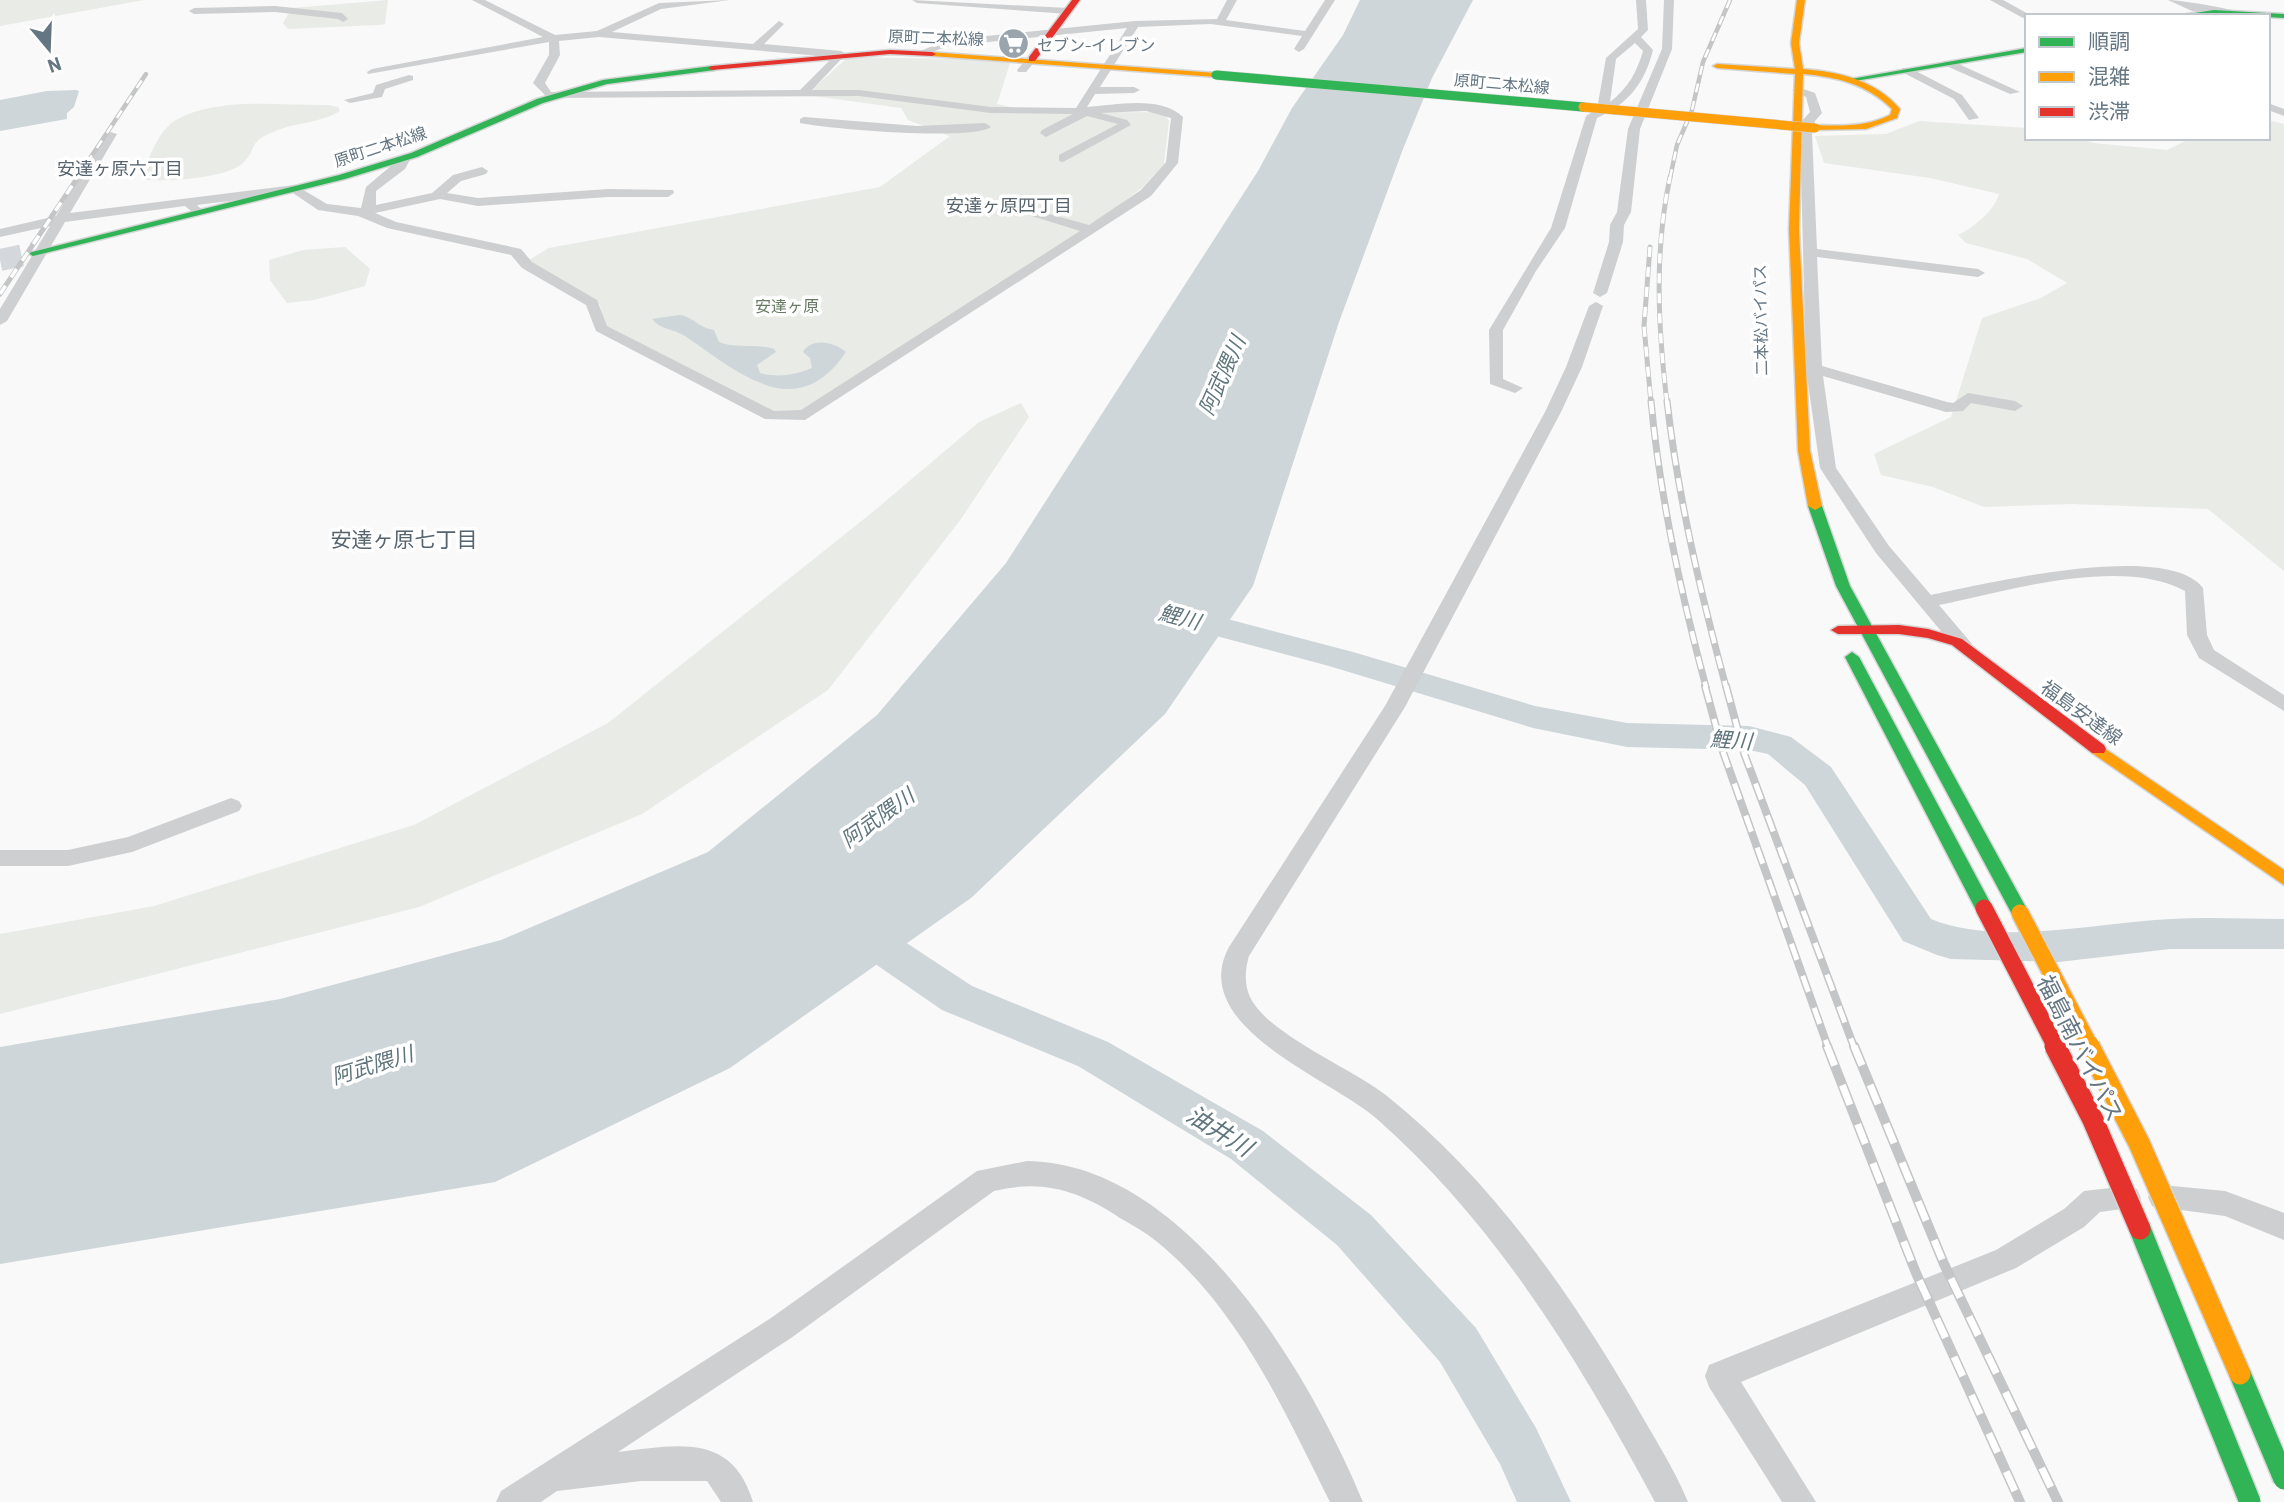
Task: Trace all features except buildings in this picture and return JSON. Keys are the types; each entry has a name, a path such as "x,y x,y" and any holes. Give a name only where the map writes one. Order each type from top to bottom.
{"main road":[{"name":"二本松バイパス","path":"1797,0 1795,43 1799,71 1794,229 1804,451 1811,494 1825,540 1843,586 1867,629"},
{"name":"二本松バイパス","path":"1778,76 1779,38 1797,0"},
{"path":"1027,64 1072,5"},
{"path":"2181,7 2254,14"},
{"path":"1849,80 2025,50"},
{"name":"原町二本松線","path":"38,252 193,208 295,189 405,158 557,96 606,82 664,72 841,54 923,52 1027,64 1108,66 1815,128 1867,127 1894,116 1896,109 1888,98 1849,80 1799,71 1778,76 1717,66"},
{"path":"1771,107 1776,148"},
{"name":"福島安達線","path":"1836,624 1943,636 1962,644 2029,699 2279,870"},
{"name":"福島南バイパス","path":"1836,624 2093,1120 2150,1251 2250,1502"},
{"name":"福島南バイパス","path":"1867,629 2020,913 2138,1143 2198,1273 2284,1479"}],"street":[{"path":"365,211 392,225 516,252 527,265 592,303 601,328 780,418 805,415 1146,193 1172,163 1177,117 1171,111 1158,108 1082,112 991,110 859,93 548,95 539,83 557,46 553,38 477,0"},
{"path":"599,34 671,0"},
{"path":"659,6 725,0"},
{"path":"917,0 1072,5"},
{"path":"1220,22 1232,0"},
{"path":"1299,49 1330,0"},
{"path":"1603,110 1609,64 1615,53 1643,30 1641,0"},
{"path":"1669,0 1667,49 1634,129 1624,212 1574,367 1553,412 1395,707 1237,954 1231,973 1238,997 1255,1020 1366,1094 1446,1166 1480,1203 1592,1364 1638,1437 1672,1502"},
{"path":"1995,0 2025,15"},
{"path":"323,15 320,7 327,2"},
{"path":"194,11 275,9 342,16 343,19"},
{"path":"1046,133 1082,112 1091,91 1142,21"},
{"path":"923,52 947,43 1142,21 1220,22 1307,34"},
{"path":"756,46 779,24"},
{"path":"372,72 553,38 599,34 841,54"},
{"path":"1515,388 1499,385 1495,381 1496,330 1529,271 1559,228 1592,116 1619,103 1639,73 1648,50 1636,38"},
{"path":"804,92 841,54"},
{"path":"1967,60 2025,84"},
{"path":"1948,63 2014,92"},
{"path":"350,100 373,97 378,95 384,84 419,75 419,64"},
{"path":"1906,69 1958,97 1973,118"},
{"path":"1091,91 1135,90"},
{"path":"1798,90 1811,94 1816,113 1809,120 1806,132 1808,252 1812,279 1814,369 1828,468 1882,549 1962,644"},
{"path":"939,105 967,95"},
{"path":"1063,158 1125,125 1123,122 1082,112"},
{"path":"804,121 913,129 959,130 985,127"},
{"path":"0,321 38,252 61,219 111,134"},
{"path":"365,211 370,190 401,166 405,158"},
{"path":"438,196 447,183 482,171"},
{"path":"210,199 211,190 229,187"},
{"path":"0,233 61,219 193,208 210,199 295,189 323,207 365,211 438,196 478,202 608,192 668,193"},
{"path":"1018,207 1089,229"},
{"path":"1808,252 1978,273"},
{"path":"1814,369 1946,407 1957,408 1968,398 2015,406"},
{"path":"1928,601 2069,575 2116,571 2186,580 2194,588 2197,635 2206,654 2248,684 2284,704"},
{"path":"0,858 68,858 132,844 231,806"},
{"path":"512,1502 781,1328 987,1180 1016,1172 1043,1171 1068,1177 1097,1189 1166,1232 1211,1275 1238,1309 1286,1385 1347,1502"},
{"path":"1800,1502 1720,1376 2006,1259 2074,1217 2094,1200 2183,1196 2248,1208 2284,1227"},
{"path":"552,1476 672,1462 699,1464 716,1469 733,1489 737,1502"}],"green space":[{"path":"0,0 144,0 0,26"},
{"path":"388,0 385,24 288,29 283,23 292,8"},
{"name":"安達ヶ原","path":"848,57 1011,60 997,104 1036,113 1164,112 1169,121 1164,164 1143,187 1104,216 806,412 779,415 609,327 604,324 600,305 529,260 549,248 880,187 950,136 908,120 901,108 806,95"},
{"path":"231,105 338,107 340,111 265,136 256,142 245,161 226,172 169,180 146,180 143,175 165,130 176,120 193,113"},
{"path":"2270,120 2284,124 2284,571 2208,509 2072,504 1984,507 1933,487 1881,475 1874,454 1951,417 1982,318 2041,298 2067,283 2027,259 1966,243 1958,235 1983,218 1999,194 1930,178 1824,163 1815,136 1886,134 1919,121 2025,128 2025,140 2084,140 2167,150 2187,140 2270,140"},
{"path":"345,247 370,269 365,286 314,300 287,303 270,280 269,260 303,250"},
{"path":"1021,403 1029,417 961,519 828,690 642,814 419,907 0,1014 0,934 154,906 414,825 608,723 874,511 979,422"}],"water":[{"name":"阿武隈川","path":"1360,0 1473,0 1432,78 1403,149 1339,322 1253,586 1165,714 971,898 730,1068 495,1182 0,1264 0,1047 280,999 501,940 708,852 877,715 1006,563 1258,171 1292,108 1343,35"},
{"path":"47,91 79,91 74,107 67,113 67,119 0,131 0,100"},
{"path":"679,315 714,330 719,342 774,349 776,352 757,365 760,373 786,375 812,368 810,358 803,352 812,344 829,344 846,352 827,374 807,386 787,389 767,385 725,364 685,336 659,325 652,319"}],"waterway":[{"name":"鯉川","path":"1178,616 1341,659 1533,717 1627,735 1749,738 1779,745 1818,776 1873,866 1917,930 1951,944 2059,947 2170,934 2284,934"},
{"name":"油井川","path":"853,928 957,998 1093,1054 1247,1145 1354,1230 1458,1345 1518,1446 1544,1502"}],"tunnel":[{"path":"0,260 33,253"}],"railway":[{"path":"1670,178 1677,145 1692,110 1703,62 1730,0"},
{"path":"77,178 146,74"},
{"path":"0,294 78,177"},
{"path":"1667,403 1659,290 1662,234 1670,177"},
{"path":"1650,247 1644,326 1651,403"},
{"path":"1651,401 1672,546 1706,687"},
{"path":"1667,401 1691,546 1726,687"},
{"path":"1705,686 1722,749 1828,1047"},
{"path":"1726,686 1744,753 1854,1047"},
{"path":"1827,1046 1916,1273 2020,1502"},
{"path":"1854,1046 1944,1264 2058,1502"}],"traffic: fast":[{"path":"2196,14 2249,14"},
{"path":"2270,15 2284,16"},
{"path":"1849,80 2025,50"},
{"path":"33,253 342,177 414,155 540,101 606,82 712,68"},
{"path":"1216,75 1583,107"},
{"path":"1815,506 1843,586 2020,913"},
{"path":"1852,657 1984,908"},
{"path":"2140,1229 2250,1502"},
{"path":"2240,1374 2284,1479"}],"traffic: slow":[{"path":"1801,0 1795,43 1799,71 1794,229 1804,451 1815,506"},
{"path":"932,54 1216,75"},
{"path":"1717,66 1780,70"},
{"path":"1780,70 1827,74 1858,82 1885,97 1896,109 1894,116 1866,127 1815,128"},
{"path":"1583,107 1815,128"},
{"path":"2098,749 2284,879"},
{"path":"2020,913 2139,1143 2240,1374"}],"traffic: jam":[{"path":"1032,59 1076,0"},
{"path":"712,68 890,52 932,54"},
{"path":"1838,630 1913,631 1957,642 2098,749"},
{"path":"1984,908 2093,1120 2140,1229"}],"place":[{"name":"セブン-イレブン","path":"1014,44"}],"district":[{"name":"安達ヶ原六丁目","path":"120,168"},
{"name":"安達ヶ原四丁目","path":"1009,205"},
{"name":"安達ヶ原七丁目","path":"404,538"}]}
